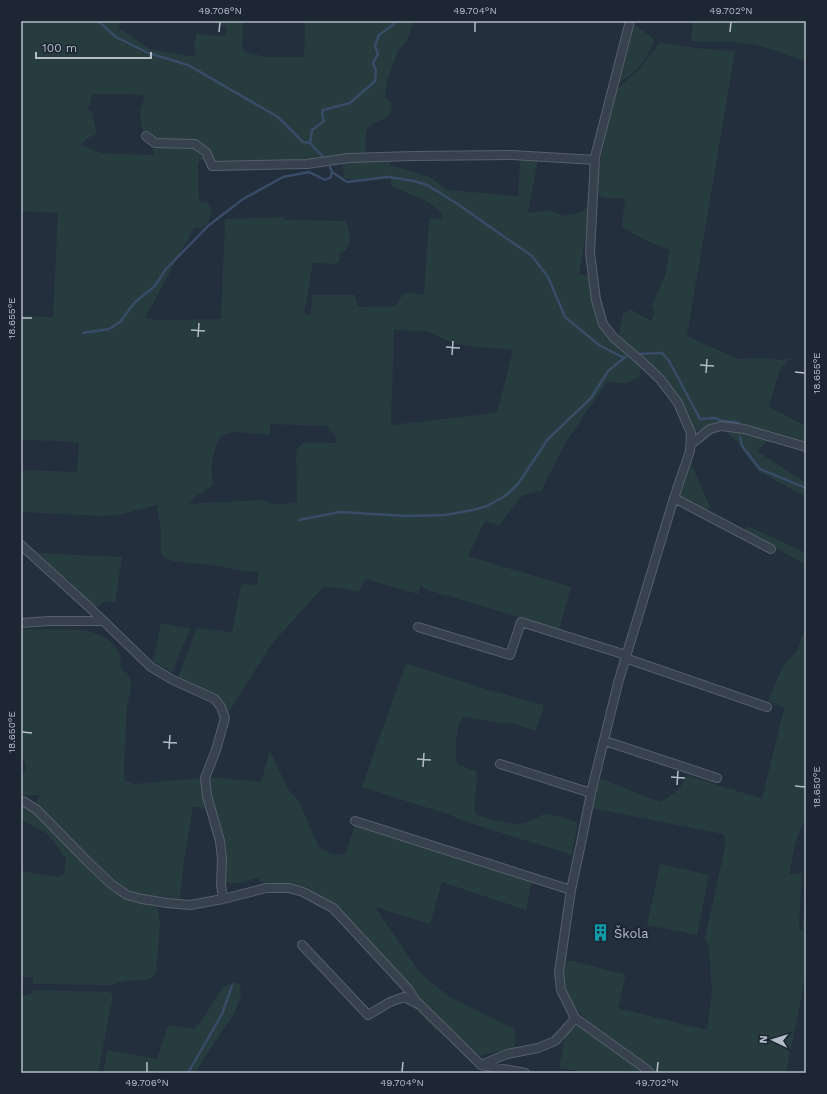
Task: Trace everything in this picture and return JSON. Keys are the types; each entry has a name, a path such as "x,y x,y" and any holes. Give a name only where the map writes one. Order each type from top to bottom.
{"street":[{"path":"630,21 595,160 590,253 596,300 603,324 614,338 660,379 678,403 690,433 690,451 674,498 618,683 605,741 591,793 571,890 559,972 560,990 575,1018 650,1073"},
{"path":"146,136 155,143 195,144 206,152 212,166 307,164 349,158 413,156 512,155 595,160"},
{"path":"690,445 710,429 721,426 744,429 806,447"},
{"path":"674,498 771,549"},
{"path":"21,545 89,607 151,667 173,680 214,699 221,707 225,718 216,750 204,778 207,796 220,841 222,860 220,885 223,899"},
{"path":"21,623 49,621 103,621"},
{"path":"418,627 510,655 521,622 626,656 767,707"},
{"path":"605,741 717,778"},
{"path":"500,764 591,793"},
{"path":"21,801 37,810 111,884 127,895 142,900 190,905 223,899 266,888 289,888 303,892 333,908 409,990 415,1000 481,1065 525,1073"},
{"path":"355,821 571,890"},
{"path":"302,945 368,1015 390,1002 404,997 420,1005"},
{"path":"481,1065 507,1054 538,1048 555,1041 575,1018"}],"green space":[{"path":"21,21 120,21 119,28 150,49 196,57 194,47 196,34 221,36 226,34 226,26 219,25 220,21 243,21 242,46 244,52 267,57 304,57 305,21 412,21 412,27 407,41 397,52 387,82 385,98 391,102 392,111 386,118 367,129 365,140 365,160 390,160 390,165 428,176 448,190 518,196 520,159 538,160 528,213 550,210 563,216 582,212 591,203 579,274 588,276 593,289 597,310 606,333 641,366 639,377 627,383 607,381 565,444 541,491 523,495 499,525 485,521 468,556 571,587 559,629 428,590 421,586 418,594 365,579 359,592 343,588 323,587 271,645 229,712 222,700 209,692 182,681 179,678 179,675 197,628 232,632 241,586 243,584 257,585 259,572 173,561 164,557 161,553 161,531 157,505 123,514 101,516 21,512 21,470 77,472 79,443 21,440 21,316 53,317 58,213 21,211","holes":["92,94 128,94 145,96 140,109 143,132 147,136 158,141 202,145 208,151 215,170 247,171 342,160 344,178 358,180 391,176 391,186 428,202 441,213 442,218 429,219 424,294 404,293 395,306 362,307 358,306 355,295 312,295 311,314 307,315 303,313 313,263 334,264 339,262 339,254 349,245 350,238 346,221 284,220 284,217 225,219 221,319 159,320 145,318 194,228 201,228 208,224 212,210 206,202 199,202 198,163 205,159 201,151 193,148 156,144 153,150 155,155 102,153 82,146 86,139 97,134 92,112 88,109","394,330 427,331 450,342 469,346 513,350 497,413 391,425","270,424 327,426 337,438 336,443 306,442 299,446 296,451 297,502 276,504 263,500 187,504 213,485 212,460 221,436 233,432 270,435"]},
{"path":"693,21 806,21 806,62 753,44 691,41"},
{"path":"634,26 637,26 655,40 649,53 641,64 633,73 619,83"},
{"path":"659,43 735,51 687,336 738,359 767,358 779,360 791,358 780,369 769,407 806,426 806,449 769,439 757,451 806,483 806,497 758,471 737,442 722,428 710,428 693,431 663,377 618,336 623,314 630,309 651,321 655,313 652,305 665,276 670,250 645,240 622,227 625,198 603,198 599,195 599,166 618,88 641,68"},
{"path":"691,464 710,507 706,510 678,496"},
{"path":"748,526 806,553 806,565 745,530"},
{"path":"38,553 122,557 115,603 102,602 100,606 95,606 71,584 68,579 64,578"},
{"path":"161,623 190,629 172,672 153,661"},
{"path":"806,627 806,820 799,832 789,875 802,873 799,929 802,931 806,889 806,975 786,1073 579,1073 574,1070 559,1068 565,1037 575,1023 588,1029 605,1032 589,1022 581,1014 568,995 564,980 563,965 568,961 626,975 618,1008 707,1030 712,992 709,948 705,938 725,847 725,838 723,834 592,808 591,805 596,786 599,784 601,778 661,802 677,791 687,775 762,799 784,708 768,700 783,666 797,651"},
{"path":"21,629 83,630 104,637 116,648 120,655 121,666 130,678 131,682 127,705 124,780 134,784 212,777 261,782 270,751 288,789 300,803 318,846 331,854 345,855 355,826 359,824 532,881 526,910 442,882 430,924 375,907 419,972 448,996 515,1029 515,1048 474,1057 447,1032 436,1030 413,1007 411,989 307,887 284,883 263,883 257,878 240,883 225,883 226,844 215,808 193,807 184,862 180,899 161,896 151,903 158,909 160,924 156,973 151,978 146,980 125,981 112,985 33,984 33,977 21,977 21,871 57,877 64,873 66,859 49,835 21,819 21,803 30,806 35,803 41,795 21,795 21,774 25,773 26,766 21,753"},
{"path":"408,664 489,690 544,705 536,731 512,723 494,722 464,717 459,725 456,744 456,761 458,765 476,771 477,782 474,803 476,814 500,822 514,824 525,823 542,815 548,814 559,816 578,823 572,855 362,787 405,666"},
{"path":"660,864 709,875 697,935 647,925"},
{"path":"233,982 240,984 241,994 235,1012 202,1061 196,1073 103,1073 108,1050 157,1059 168,1025 194,1029 202,1020 222,988"},
{"path":"33,990 110,992 113,996 98,1073 21,1073 21,997 33,993"}],"waterway":[{"path":"98,21 116,37 148,53 188,65 278,117 303,142 310,143 325,159"},
{"path":"310,143 312,130 324,121 322,114 323,110 350,103 375,81 376,71 373,63 378,54 375,46 379,35 394,24 394,21"},
{"path":"330,167 332,172 347,182 388,177 414,181 427,185 456,203 532,256 548,277 565,317 599,345 624,358 626,357"},
{"path":"83,333 109,329 120,322 135,302 155,286 166,269 208,226 243,199 283,177 309,172 325,180 331,177 332,172"},
{"path":"637,354 662,353 669,361 700,419 715,418 722,421 740,424"},
{"path":"299,520 340,512 406,516 445,515 487,506 505,496 518,484 548,439 591,398 608,371 624,358"},
{"path":"740,437 742,446 760,469 806,488"},
{"path":"188,1073 222,1014 232,986"}],"place":[{"name":"Škola","path":"601,933"}]}
